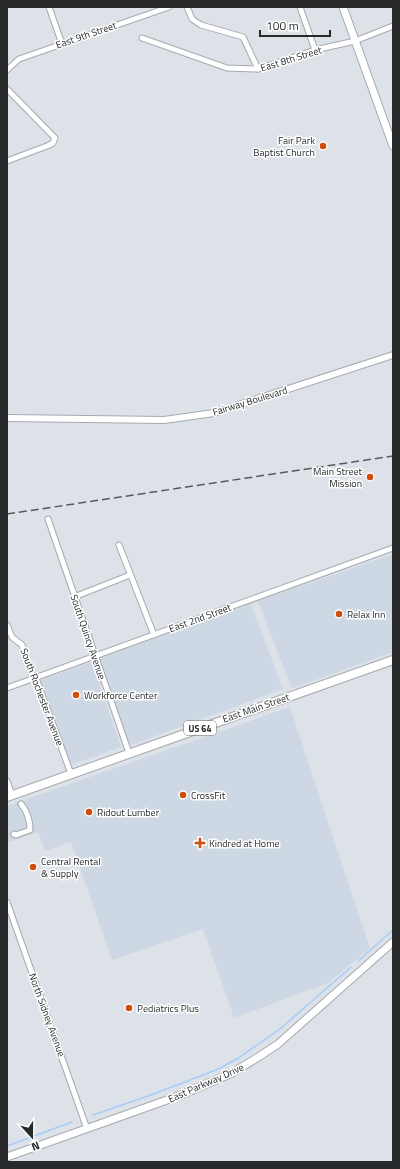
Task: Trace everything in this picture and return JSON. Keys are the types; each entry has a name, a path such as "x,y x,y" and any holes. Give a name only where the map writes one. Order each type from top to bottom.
{"main road":[{"path":"343,7 393,146"},
{"name":"East Main Street","path":"10,796 393,660"},
{"name":"East Parkway Drive","path":"7,1157 181,1095 206,1085 244,1066 278,1044 393,942"}],"street":[{"path":"49,7 62,44"},
{"name":"East 9th Street","path":"7,70 19,59 169,7"},
{"path":"187,7 192,19 201,26 243,36 258,70"},
{"path":"300,7 315,50"},
{"name":"East 8th Street","path":"142,38 227,68 258,70 315,50 355,41 393,26"},
{"path":"7,89 54,135 55,138 53,143 7,161"},
{"name":"Fairway Boulevard","path":"7,418 164,420 214,413 393,355"},
{"name":"South Quincy Avenue","path":"48,519 129,754"},
{"path":"120,545 130,575 154,635"},
{"name":"East 2nd Street","path":"7,688 393,548"},
{"path":"74,597 130,575"},
{"name":"South Rochester Avenue","path":"7,625 12,638 22,645 31,673 36,678 71,774"},
{"path":"7,780 10,796"},
{"path":"14,834 16,835 30,830 29,818 25,808 21,804"},
{"name":"North Sidney Avenue","path":"7,902 87,1129"}],"shaded area":[{"path":"393,554 393,652 293,688 291,687 258,601"},
{"path":"251,604 283,689 131,745 128,743 100,661 101,658"},
{"path":"92,662 121,747 70,765 41,680"},
{"path":"290,707 370,948 328,983 234,1018 203,929 112,960 71,842 45,851 38,832 7,843 7,806"}],"waterway":[{"path":"358,961 393,930"},
{"path":"93,1115 216,1070 237,1059 280,1029 351,967"},
{"path":"7,1146 72,1122"}],"railway":[{"path":"7,514 393,456"}],"place":[{"name":"Fair Park Baptist Church","path":"323,146"},
{"name":"Main Street Mission","path":"370,477"},
{"name":"Relax Inn","path":"339,614"},
{"name":"Workforce Center","path":"76,695"},
{"name":"CrossFit","path":"183,795"},
{"name":"Ridout Lumber","path":"89,812"},
{"name":"Kindred at Home","path":"200,843"},
{"name":"Central Rental & Supply","path":"33,867"},
{"name":"Pediatrics Plus","path":"129,1008"}]}
